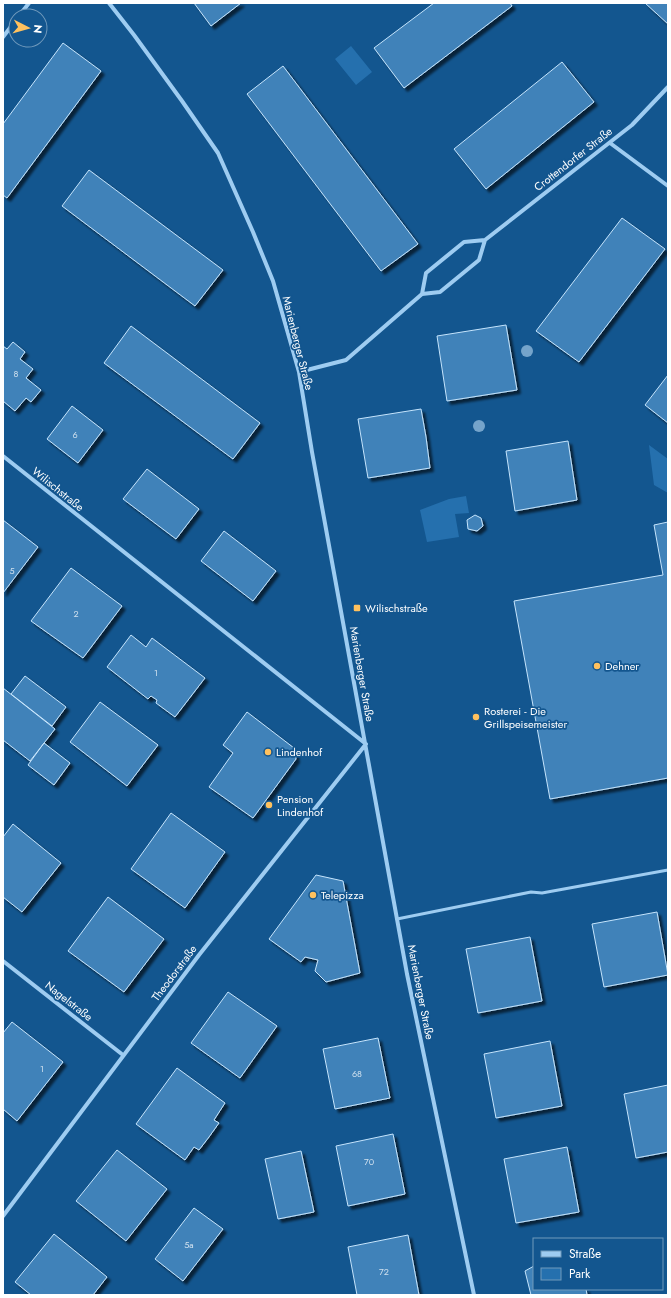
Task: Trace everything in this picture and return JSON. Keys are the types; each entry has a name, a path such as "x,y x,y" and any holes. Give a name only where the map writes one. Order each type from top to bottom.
{"street":[{"name":"Marienberger Straße","path":"109,3 178,95 218,153 253,232 272,281 285,322 299,372 312,452 407,974 474,1295"},
{"name":"Crottendorfer Straße","path":"485,240 632,125 668,87"},
{"path":"610,143 668,186"},
{"path":"299,372 346,360 422,294 440,292 479,260 485,240 464,242 426,273 422,294"},
{"name":"Wilischstraße","path":"3,456 366,744"},
{"name":"Theodorstraße","path":"3,1216 199,955 366,744"},
{"name":"Nagelstraße","path":"3,961 123,1055"}],"lane":[{"path":"397,919 531,892 542,893 668,870"}],"green space":[{"path":"351,46 372,72 356,85 335,59"},
{"path":"649,445 668,459 668,493 654,485"},
{"path":"466,496 469,513 455,514 459,537 427,542 420,510 449,499"}],"building":[{"path":"194,3 241,3 211,26"},
{"path":"434,3 510,3 512,6 404,88 374,48"},
{"path":"645,3 668,3 668,24"},
{"path":"63,43 101,71 7,198 3,195 3,124"},
{"path":"562,62 594,102 486,189 454,149"},
{"path":"283,66 418,244 381,271 247,94"},
{"path":"89,170 223,270 195,306 62,206"},
{"path":"622,218 665,249 579,362 536,331"},
{"path":"506,325 517,390 447,401 437,336"},
{"path":"131,326 260,423 233,459 104,363"},
{"path":"13,342 25,352 20,359 33,369 26,378 41,390 31,402 26,398 15,411 3,401 3,346 7,349"},
{"path":"668,375 668,423 645,405"},
{"path":"72,406 103,430 78,463 47,439"},
{"path":"421,409 430,468 368,478 358,419"},
{"path":"568,441 577,500 515,511 506,451"},
{"path":"147,469 199,509 176,539 123,499"},
{"path":"475,515 481,518 483,526 477,531 468,529 467,520"},
{"path":"3,520 38,547 3,593"},
{"name":"Dehner","path":"668,522 668,778 550,799 514,601 663,575 654,525"},
{"path":"224,531 276,571 253,601 201,561"},
{"path":"71,568 122,606 83,658 31,621"},
{"path":"131,635 146,647 152,638 205,678 175,717 156,703 157,700 151,696 148,699 107,667"},
{"path":"25,676 66,707 52,726 11,694"},
{"path":"3,688 55,729 30,761 3,740"},
{"path":"100,702 158,745 127,786 70,742"},
{"path":"247,712 294,748 296,759 253,818 209,787 233,753 223,745"},
{"path":"44,743 70,763 54,785 28,765"},
{"path":"171,813 225,852 185,908 131,869"},
{"path":"13,824 61,863 22,912 3,897 3,837"},
{"path":"316,875 343,881 360,973 326,982 315,971 318,960 305,957 301,962 269,939"},
{"path":"108,897 164,939 124,992 68,951"},
{"path":"657,912 668,975 604,987 592,924"},
{"path":"530,937 542,1001 478,1013 466,949"},
{"path":"228,992 277,1026 240,1078 191,1043"},
{"path":"12,1022 63,1062 17,1121 3,1109 3,1033"},
{"path":"378,1038 390,1098 335,1109 323,1049"},
{"path":"550,1041 562,1106 496,1118 484,1054"},
{"path":"177,1068 225,1103 214,1120 219,1123 199,1150 194,1147 185,1160 136,1124"},
{"path":"668,1085 668,1152 636,1158 624,1094"},
{"path":"393,1134 405,1194 348,1206 336,1146"},
{"path":"567,1147 579,1212 516,1223 504,1159"},
{"path":"117,1150 167,1189 126,1241 76,1201"},
{"path":"301,1151 314,1212 278,1219 265,1159"},
{"path":"194,1208 223,1229 183,1281 155,1259"},
{"path":"54,1234 107,1277 93,1295 31,1295 15,1282"},
{"path":"408,1235 419,1295 357,1295 348,1247"},
{"path":"533,1267 533,1290 586,1290 587,1295 531,1295 525,1271"}],"place":[{"name":"Wilischstraße","path":"357,608"},
{"name":"Dehner","path":"597,666"},
{"name":"Rosterei - Die Grillspeisemeister","path":"476,717"},
{"name":"Lindenhof","path":"268,752"},
{"name":"Pension Lindenhof","path":"269,805"},
{"name":"Telepizza","path":"313,895"}]}
